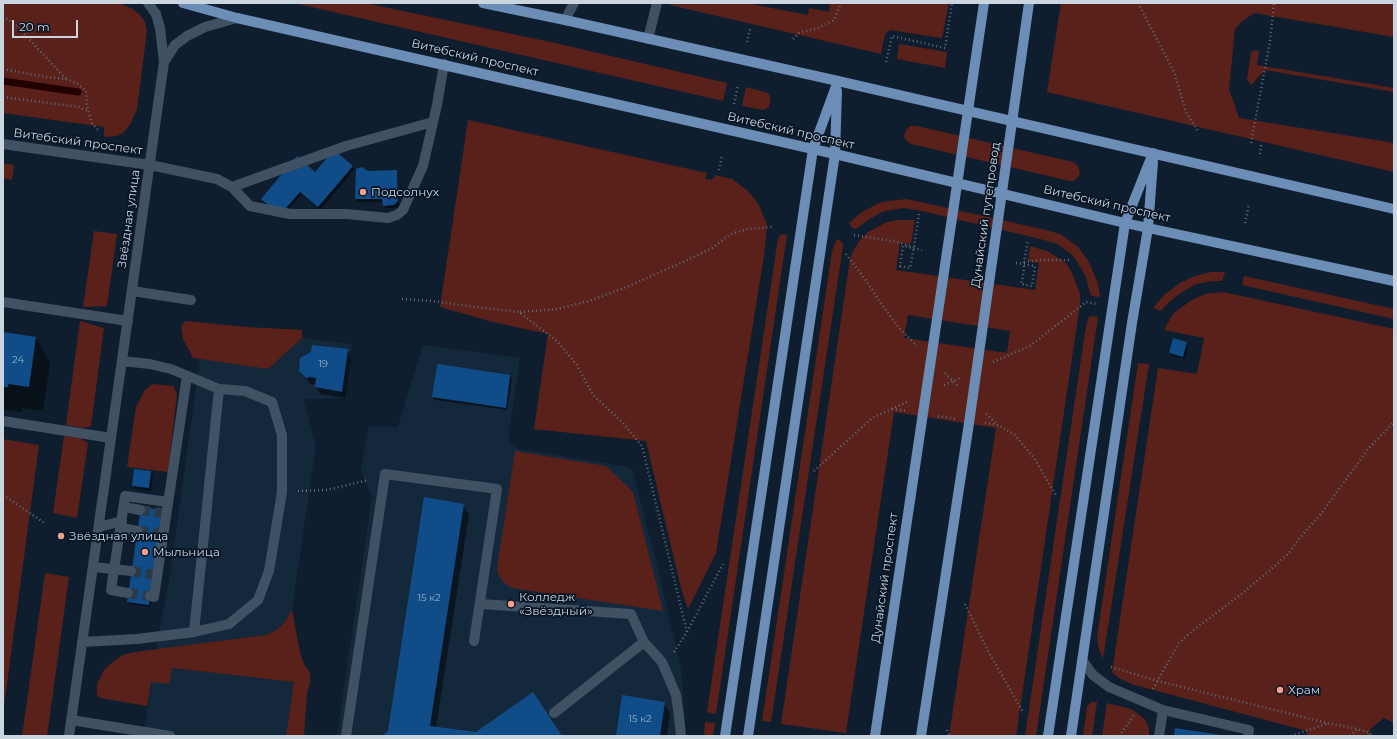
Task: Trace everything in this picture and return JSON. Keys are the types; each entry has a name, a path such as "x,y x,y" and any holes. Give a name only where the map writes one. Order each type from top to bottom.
{"main road":[{"name":"Витебский проспект","path":"183,3 237,18 835,154 1148,228 1394,281"},
{"path":"483,3 838,81 1394,209"},
{"name":"Дунайский проспект","path":"875,736 984,3"},
{"name":"Дунайский путепровод","path":"921,736 968,430 1029,3"},
{"path":"726,736 813,149 838,81"},
{"path":"748,736 835,154 838,81"},
{"path":"1048,736 1125,222 1153,153"},
{"path":"1071,736 1132,323 1148,228 1153,153"}],"street":[{"path":"148,3 156,14 160,28 164,62"},
{"path":"565,20 574,3"},
{"path":"648,39 657,3"},
{"path":"164,62 175,46 187,36 205,27 237,18"},
{"name":"Звёздная улица","path":"69,736 164,62"},
{"path":"433,122 346,146 232,187 250,206 290,214 347,214 388,218 397,215 403,210 423,166 433,122 444,64"},
{"name":"Витебский проспект","path":"3,144 150,165 217,179 232,187"},
{"path":"132,291 191,300"},
{"path":"3,302 128,321"},
{"path":"82,642 137,639 194,632 229,624 258,600 269,571 282,492 282,435 272,402 244,391 220,389 164,368 122,360"},
{"path":"150,596 154,597 155,575 164,513 168,502 187,376"},
{"path":"194,632 220,389"},
{"path":"3,421 111,438"},
{"path":"346,736 385,474 497,489 481,604 474,641"},
{"path":"128,593 111,590 125,496 168,502"},
{"path":"124,507 140,510"},
{"path":"99,527 121,524 138,531"},
{"path":"93,567 132,571"},
{"path":"481,604 631,614 644,642 662,662 676,695 681,736"},
{"path":"554,713 644,642"},
{"path":"1082,660 1093,675 1106,685 1163,710 1249,730 1248,736"},
{"path":"1159,736 1163,710"},
{"path":"71,720 152,735 170,736"}],"path":[{"path":"793,39 799,33 818,28 834,20 841,3"},
{"path":"886,62 892,36 945,48 952,3"},
{"path":"1138,3 1174,72 1186,112 1198,131"},
{"path":"1251,143 1270,41 1274,3"},
{"path":"3,16 17,26 66,79"},
{"path":"747,42 750,29"},
{"path":"3,69 66,79 78,84 86,91 88,111 92,123 98,131"},
{"path":"734,104 738,85"},
{"path":"3,97 79,107 88,111"},
{"path":"1260,154 1262,145"},
{"path":"719,170 722,156"},
{"path":"1245,223 1249,204"},
{"path":"920,214 914,247 913,252 910,268 900,266 903,246 909,248 916,248 922,250"},
{"path":"402,299 432,301 519,312 558,309 589,301 629,286 712,248 730,234 748,229 772,227"},
{"path":"854,235 893,241 914,247"},
{"path":"1016,263 1022,264 1029,265 1035,266 1032,286 1021,284 1024,269 1024,262 1028,240"},
{"path":"1024,262 1040,260 1071,260"},
{"path":"988,365 1030,346 1086,302 1100,305"},
{"path":"519,312 557,341 576,365 593,395 623,423 642,446 687,632"},
{"path":"939,387 967,374"},
{"path":"814,471 872,418 912,399"},
{"path":"1158,681 1179,643 1191,632 1239,596 1289,553 1298,540 1320,515 1369,448 1394,422"},
{"path":"282,492 327,490 365,481 385,474"},
{"path":"3,495 46,524"},
{"path":"662,662 677,650 723,564"},
{"path":"966,604 988,651 1024,712"},
{"path":"1108,666 1158,681 1327,724 1357,729 1370,733 1371,736"},
{"path":"1291,736 1327,724"},
{"path":"1350,736 1357,729"},
{"path":"947,730 950,736"}],"shaded area":[{"path":"3,3 119,3 133,9 140,15 145,22 147,31 137,109 131,123 123,133 117,136 104,137 104,127 3,113"},
{"path":"294,3 365,3 555,43 727,83 723,101"},
{"path":"671,3 746,3 808,15 809,8 829,12 830,3 949,3 942,38 890,30 885,34 881,54 670,5"},
{"path":"1061,3 1394,3 1394,37 1254,13 1241,22 1235,29 1229,89 1239,118 1394,143 1394,172 1047,92"},
{"path":"899,44 947,52 945,68 897,59"},
{"path":"1256,50 1259,52 1257,65 1394,88 1394,92 1265,70 1251,85 1247,79 1251,52"},
{"path":"746,87 768,93 771,98 769,107 764,110 742,106"},
{"path":"468,120 707,173 705,179 712,180 715,175 732,179 748,191 759,205 767,225 764,256 716,553 688,609 681,588 646,441 534,429 548,334 493,322 440,307"},
{"path":"910,126 917,126 1073,162 1078,166 1080,173 1074,181 1070,181 911,144 905,139 904,136 906,130"},
{"path":"3,163 14,165 12,180 3,178"},
{"path":"907,199 1060,234 1078,247 1089,262 1098,284 1100,297 1092,296 1086,277 1070,253 1057,244 1044,240 904,208 884,211 856,229 852,228 849,223 862,212 879,203"},
{"path":"898,220 915,220 911,244 900,243 896,270 1035,290 1039,263 1028,261 1030,246 1047,251 1066,263 1072,273 1080,294 1080,304 1016,736 949,736 996,428 894,412 846,733 781,724 850,259 860,240 868,232 887,222","holes":["908,315 1010,331 1007,353 904,338"]},
{"path":"94,231 117,234 107,306 83,307"},
{"path":"782,234 787,235 716,714 707,712 778,238"},
{"path":"837,239 842,242 843,246 771,722 762,721 832,251"},
{"path":"1211,272 1225,272 1222,281 1196,284 1170,301 1161,311 1153,308 1164,295 1180,283 1195,276"},
{"path":"1244,276 1394,309 1394,319 1242,285"},
{"path":"1223,292 1394,329 1394,723 1384,718 1370,729 1369,736 1307,736 1307,731 1131,684 1119,678 1112,672 1158,368 1197,374 1204,338 1164,330 1173,314 1190,301 1205,294"},
{"path":"1090,316 1098,317 1036,736 1025,736 1085,332"},
{"path":"80,321 104,328 91,426 83,428 66,425"},
{"path":"185,321 247,327 302,330 302,338 268,369 193,358 183,339 181,327"},
{"path":"302,338 352,344 344,398 303,399 316,445 292,609 286,621 278,629 266,635 156,650 170,575 200,359 268,369"},
{"name":"Колледж «Звёздный»","path":"423,345 520,358 508,440 518,449 623,466 632,469 681,668 686,736 337,736 372,497 361,470 369,426 398,427"},
{"path":"1138,363 1149,364 1103,659 1099,649 1097,637"},
{"path":"152,384 173,386 177,394 168,472 127,467 136,407 145,390"},
{"path":"64,436 80,438 88,443 77,518 53,513"},
{"path":"3,439 39,445 3,714"},
{"path":"515,451 606,466 633,492 663,611 512,588 503,582 497,569"},
{"path":"45,573 69,577 47,736 22,736"},
{"path":"292,609 300,653 304,664 310,673 304,736 286,736 294,682 172,668 169,684 151,682 147,706 100,698 97,695 97,684 104,670 123,655 135,652 266,635 278,629 286,621"},
{"path":"172,668 294,682 286,736 144,736 151,682"},
{"path":"1092,702 1097,702 1092,736 1083,736 1087,707"},
{"path":"1107,703 1131,709 1140,715 1146,721 1149,728 1149,736 1102,736"},
{"path":"705,722 715,723 713,736 704,736"}],"building":[{"path":"334,150 353,166 318,207 300,192 280,215 261,199 297,156 315,172"},
{"path":"362,167 368,171 397,170 398,201 394,205 383,206 382,199 355,199 356,169"},
{"path":"3,332 36,337 29,387 8,384 8,387 3,387"},
{"path":"1173,338 1187,342 1183,357 1169,353"},
{"path":"312,345 348,349 342,392 315,387 316,378 306,378 299,371 300,358 311,352"},
{"path":"438,364 510,375 506,408 432,397"},
{"path":"134,469 151,471 149,488 132,486"},
{"path":"424,497 464,504 430,726 476,732 533,692 562,736 382,736 388,731"},
{"name":"Мыльница","path":"141,507 162,510 149,605 127,602"},
{"path":"622,695 665,702 660,736 616,736"},
{"path":"1175,728 1221,735 1221,736 1174,736"}],"waterway":[{"path":"3,81 78,92"}],"tunnel":[{"path":"140,510 162,513"},
{"path":"138,531 159,533"},
{"path":"131,571 153,575"},
{"path":"128,593 150,596"}],"place":[{"name":"Подсолнух","path":"363,192"},
{"name":"Звёздная улица","path":"61,536"},
{"name":"Мыльница","path":"145,552"},
{"name":"Колледж «Звёздный»","path":"511,604"},
{"name":"Храм","path":"1280,690"}]}
